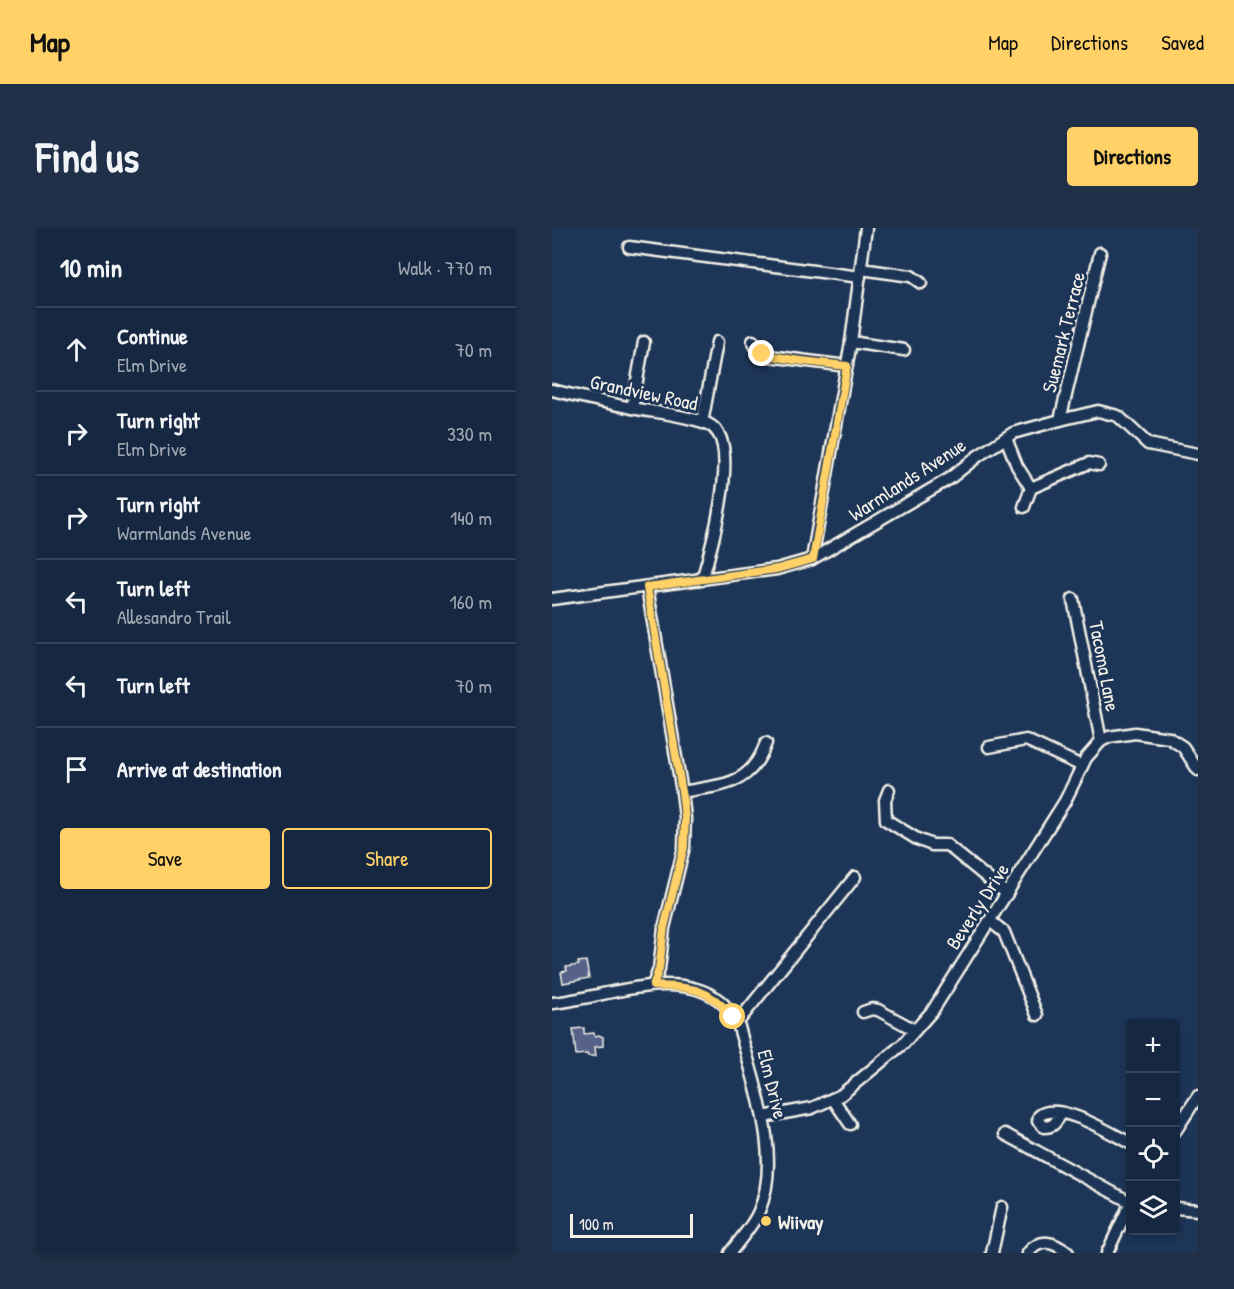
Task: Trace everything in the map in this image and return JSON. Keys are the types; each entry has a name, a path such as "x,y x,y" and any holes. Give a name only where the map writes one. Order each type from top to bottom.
{"street":[{"path":"813,559 852,342 866,228"},
{"path":"629,247 860,273 911,276 921,283"},
{"name":"Suemark Terrace","path":"1060,420 1100,253"},
{"path":"632,408 644,342"},
{"path":"702,423 717,342"},
{"path":"753,342 758,351 769,356 847,366"},
{"path":"852,342 904,350"},
{"name":"Grandview Road","path":"552,390 711,425 718,433 723,444 724,464 713,542 702,580"},
{"name":"Warmlands Avenue","path":"552,599 777,569 813,559 949,479 1013,433 1098,411 1118,416 1148,444 1198,454"},
{"path":"1006,438 1017,466 1031,488"},
{"path":"1024,507 1031,488 1089,463 1099,465"},
{"path":"647,587 685,818 684,847 664,928 659,969 653,986"},
{"name":"Tacoma Lane","path":"1073,599 1101,741"},
{"path":"1101,741 1109,737 1135,733 1169,738 1183,747 1198,770"},
{"path":"989,747 1026,740 1082,766"},
{"name":"Beverly Drive","path":"763,1117 812,1108 841,1095 903,1044 933,1010 1065,801 1086,758 1101,741"},
{"path":"682,792 735,781 744,776 757,764 766,743"},
{"path":"889,790 885,800 886,820 924,842 932,845 947,845 1007,894"},
{"path":"737,1023 855,877"},
{"path":"990,921 1004,932 1037,1015"},
{"name":"Elm Drive","path":"552,1003 653,986 697,989 720,1001 737,1023 763,1117 768,1165 759,1212 730,1253"},
{"path":"863,1012 879,1010 915,1030"},
{"path":"1178,1127 1198,1096"},
{"path":"833,1099 850,1124"},
{"path":"1060,1114 1083,1119 1126,1140"},
{"path":"1005,1134 1126,1200"},
{"path":"992,1253 1002,1207"},
{"path":"1180,1208 1198,1210"},
{"path":"1107,1253 1126,1213"},
{"path":"1029,1253 1034,1246 1042,1242 1057,1244 1068,1253"}],"building":[{"path":"586,961 589,978 563,983 561,972 567,971 566,967 579,965 578,962"},
{"path":"584,1028 584,1034 594,1033 595,1036 603,1037 603,1046 595,1047 596,1056 576,1055 573,1029"}],"place":[{"name":"Wiivay","path":"766,1221"}],"route":[{"path":"733,1017 720,1001 697,989 653,986 659,969 664,928 682,861 685,818 647,587 777,569 813,559 847,366 762,354"}]}
